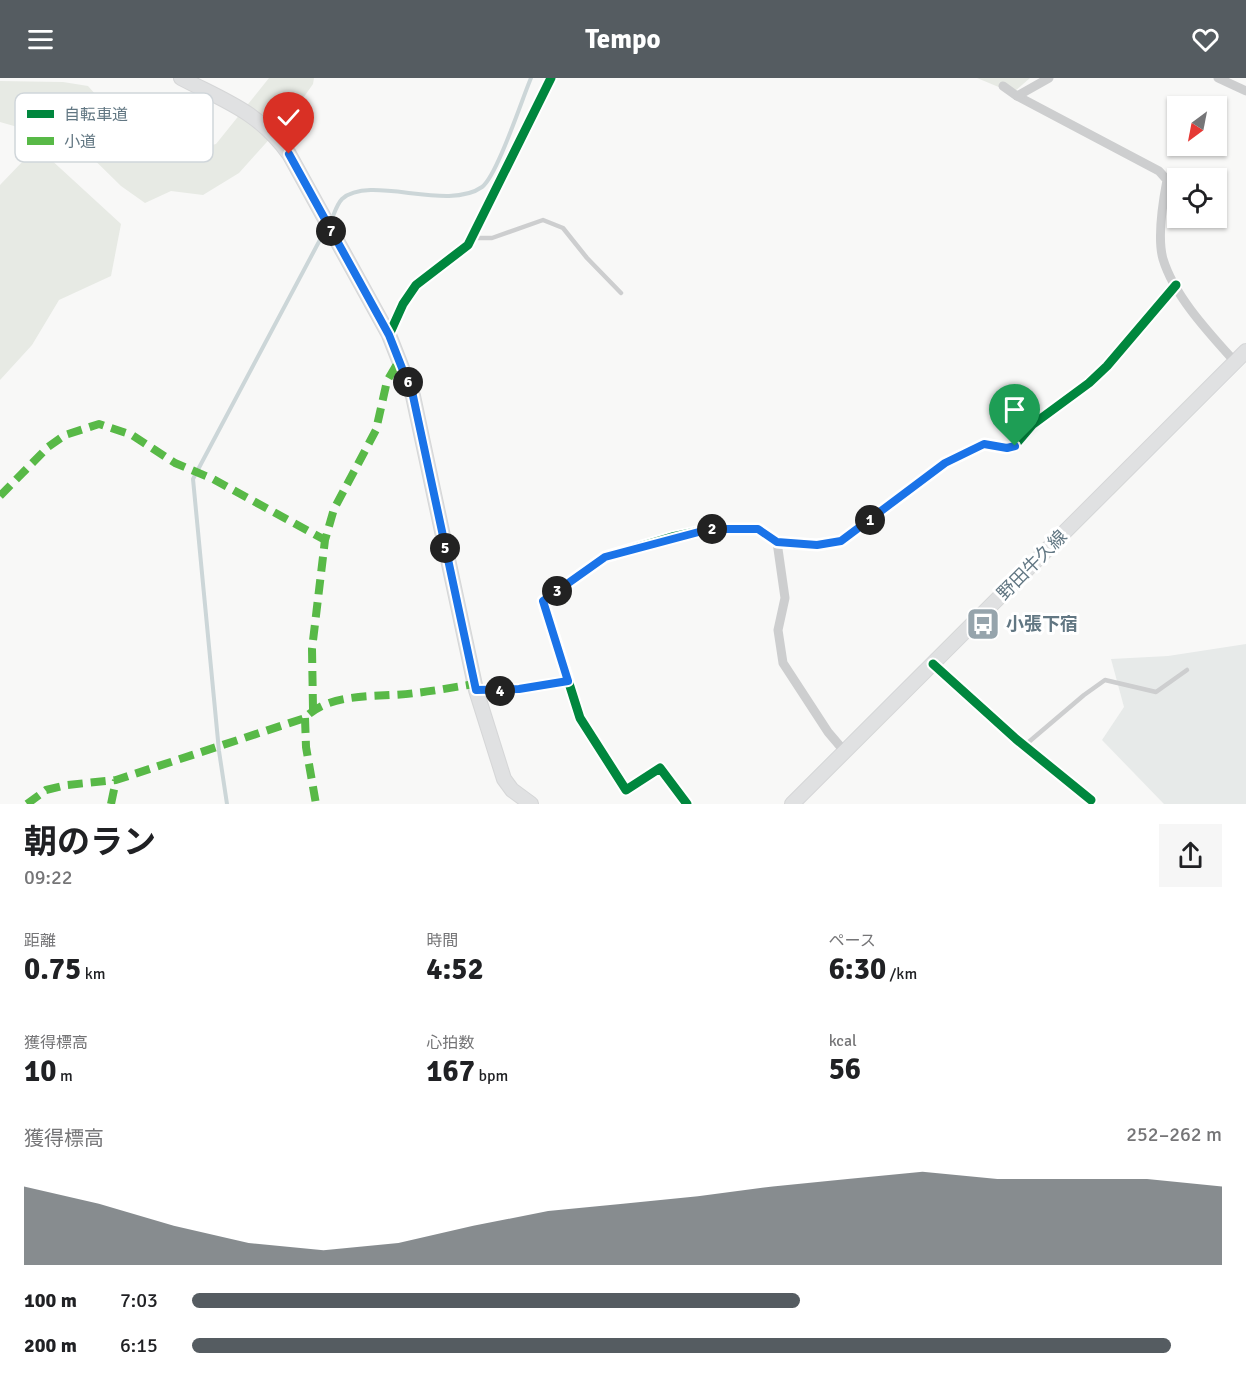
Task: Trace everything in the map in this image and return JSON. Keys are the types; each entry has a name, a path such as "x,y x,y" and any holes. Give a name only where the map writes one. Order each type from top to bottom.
{"main road":[{"path":"181,78 209,93"},
{"path":"213,95 245,112 274,134 289,154 389,335 413,396 476,690 504,779 512,790 531,804"},
{"name":"野田牛久線","path":"792,804 1246,351"}],"street":[{"path":"389,335 403,304 416,285 468,244 472,238 551,78"},
{"path":"1017,96 1049,78"},
{"path":"1218,78 1246,91"},
{"path":"1003,86 1017,96 1159,171 1167,180 1162,207 1163,258 1176,285 1206,329 1236,363"},
{"path":"687,804 660,768 626,790 580,718 543,601 605,557 710,529 758,529 777,542 817,545 841,541 945,463 984,444 1007,448 1015,446 1032,426 1107,366 1176,285"},
{"path":"777,542 785,598 778,630 783,663 809,705 845,752"},
{"path":"933,664 1024,746 1092,802"}],"lane":[{"path":"472,238 492,238 543,220 563,228 586,258 621,293"},
{"path":"1024,746 1105,680 1156,692 1187,670"},
{"path":"476,690 519,689 568,681"}],"shaded area":[{"path":"269,78 314,78 313,84 292,114 239,173 203,195 171,191 145,203 121,186 97,162 213,162 213,145"},
{"path":"977,78 1030,78 1013,93"},
{"path":"0,81 63,82 88,86 94,93 15,93 15,126 0,122"},
{"path":"22,162 53,162 121,224 111,276 59,300 32,345 0,380 0,185"},
{"path":"1246,644 1246,804 1164,804 1102,740 1124,707 1111,659 1168,656"}],"waterway":[{"path":"333,216 342,199 355,192 371,190 449,196 467,194 482,187 502,153 531,78"},
{"path":"227,804 219,751 193,479 322,236"}],"marked path":[{"path":"313,709 312,649 325,540 334,509 376,430 387,381 400,359"},
{"path":"0,496 48,447 65,435 99,424 132,435 175,463 213,479 325,540"},
{"path":"27,804 46,790 67,785 116,780 305,718 328,703 357,697 422,692 474,684"},
{"path":"305,718 306,747 316,804"},
{"path":"111,804 116,780"}],"cycle path":[{"path":"389,335 403,304 416,285 468,245 551,78"},
{"path":"687,804 660,768 626,790 580,718 543,601 605,557 672,537 710,529 758,529 777,542 817,545 841,541 945,463 984,444 1007,448 1015,445 1032,425 1089,383 1107,366 1176,285"},
{"path":"933,664 1016,739 1091,800"}],"place":[{"name":"小張下宿","path":"983,624"}],"route":[{"path":"289,154 389,335 413,396 476,690 495,692 568,681 543,601 605,557 672,537 710,529 740,527 758,529 777,542 817,545 841,541 945,463 973,452 984,444 989,443 1007,448 1015,446"}]}
